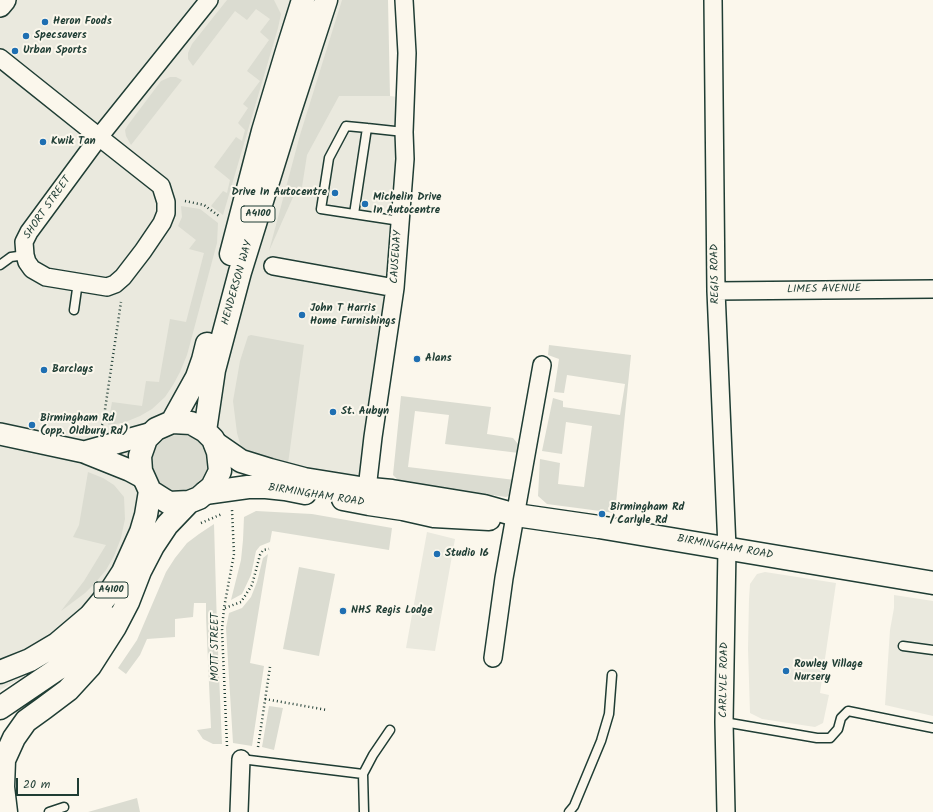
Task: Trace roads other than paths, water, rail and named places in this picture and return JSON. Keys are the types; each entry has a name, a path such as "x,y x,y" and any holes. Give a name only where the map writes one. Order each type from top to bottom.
{"main road":[{"name":"HENDERSON WAY","path":"172,422 194,383 203,360 263,131 303,0"},
{"name":"HENDERSON WAY","path":"210,437 214,370 240,272 326,0"},
{"path":"172,422 191,423 210,437 218,452 220,471 212,487 197,498 168,503 147,485 140,471 140,456 146,439 152,433 156,429 172,422"},
{"name":"BIRMINGHAM ROAD","path":"210,437 231,455 241,460 270,470 310,480 367,489 392,491 484,506 516,515 599,527 933,583"},
{"name":"A4100","path":"1,671 30,660 57,644 90,616 110,592 123,572 141,532 146,514 147,485"},
{"name":"BIRMINGHAM ROAD","path":"197,498 248,487 266,487 403,509 434,516 486,520 516,515"},
{"name":"BIRMINGHAM ROAD","path":"367,489 371,496 391,502 403,509"},
{"name":"A4100","path":"0,708 59,668 83,646 105,620 140,570 153,546 167,525 197,498"},
{"name":"A4100","path":"6,812 2,768 14,738 26,721 68,690 90,666 128,602 140,570"}],"street":[{"path":"0,6 5,0"},
{"name":"SHORT STREET","path":"99,137 161,186 166,202 166,213 162,223 143,251 123,277 115,284 107,287 46,277 32,269 27,262 24,242 29,232 99,137 209,0"},
{"name":"CAUSEWAY","path":"367,489 373,437 395,288 405,159 404,132 407,53 404,0"},
{"name":"REGIS ROAD","path":"713,0 716,291 727,548"},
{"path":"0,58 99,137"},
{"path":"274,266 395,288"},
{"name":"LIMES AVENUE","path":"716,291 933,289"},
{"path":"493,658 504,578 542,365"},
{"path":"84,452 152,433"},
{"path":"0,434 84,452 129,470 147,485"},
{"name":"CARLYLE ROAD","path":"726,812 724,722 727,548"},
{"path":"239,812 248,760"}],"lane":[{"path":"400,221 322,209 329,158 346,126 404,132"},
{"path":"354,214 367,128"},
{"path":"0,265 11,257 25,255"},
{"path":"74,310 78,282"},
{"path":"903,646 933,650"},
{"path":"569,812 577,800 601,741 609,714 612,675"},
{"path":"724,722 817,738 830,738 838,729 841,718 848,711 933,728"},
{"path":"364,812 364,774 373,755 390,730"},
{"path":"248,760 364,774"},
{"path":"49,812 64,807"}],"place":[{"name":"Heron Foods","path":"45,22"},
{"name":"Specsavers","path":"26,36"},
{"name":"Urban Sports","path":"15,51"},
{"name":"Kwik Tan","path":"43,142"},
{"name":"Drive In Autocentre","path":"335,193"},
{"name":"Michelin Drive In Autocentre","path":"365,204"},
{"name":"John T Harris Home Furnishings","path":"302,315"},
{"name":"Alans","path":"417,359"},
{"name":"Barclays","path":"44,370"},
{"name":"St. Aubyn","path":"333,412"},
{"name":"Birmingham Rd (opp. Oldbury Rd)","path":"32,425"},
{"name":"Birmingham Rd / Carlyle Rd","path":"602,514"},
{"name":"Studio 16","path":"437,554"},
{"name":"NHS Regis Lodge","path":"343,611"},
{"name":"Rowley Village Nursery","path":"786,671"}]}
